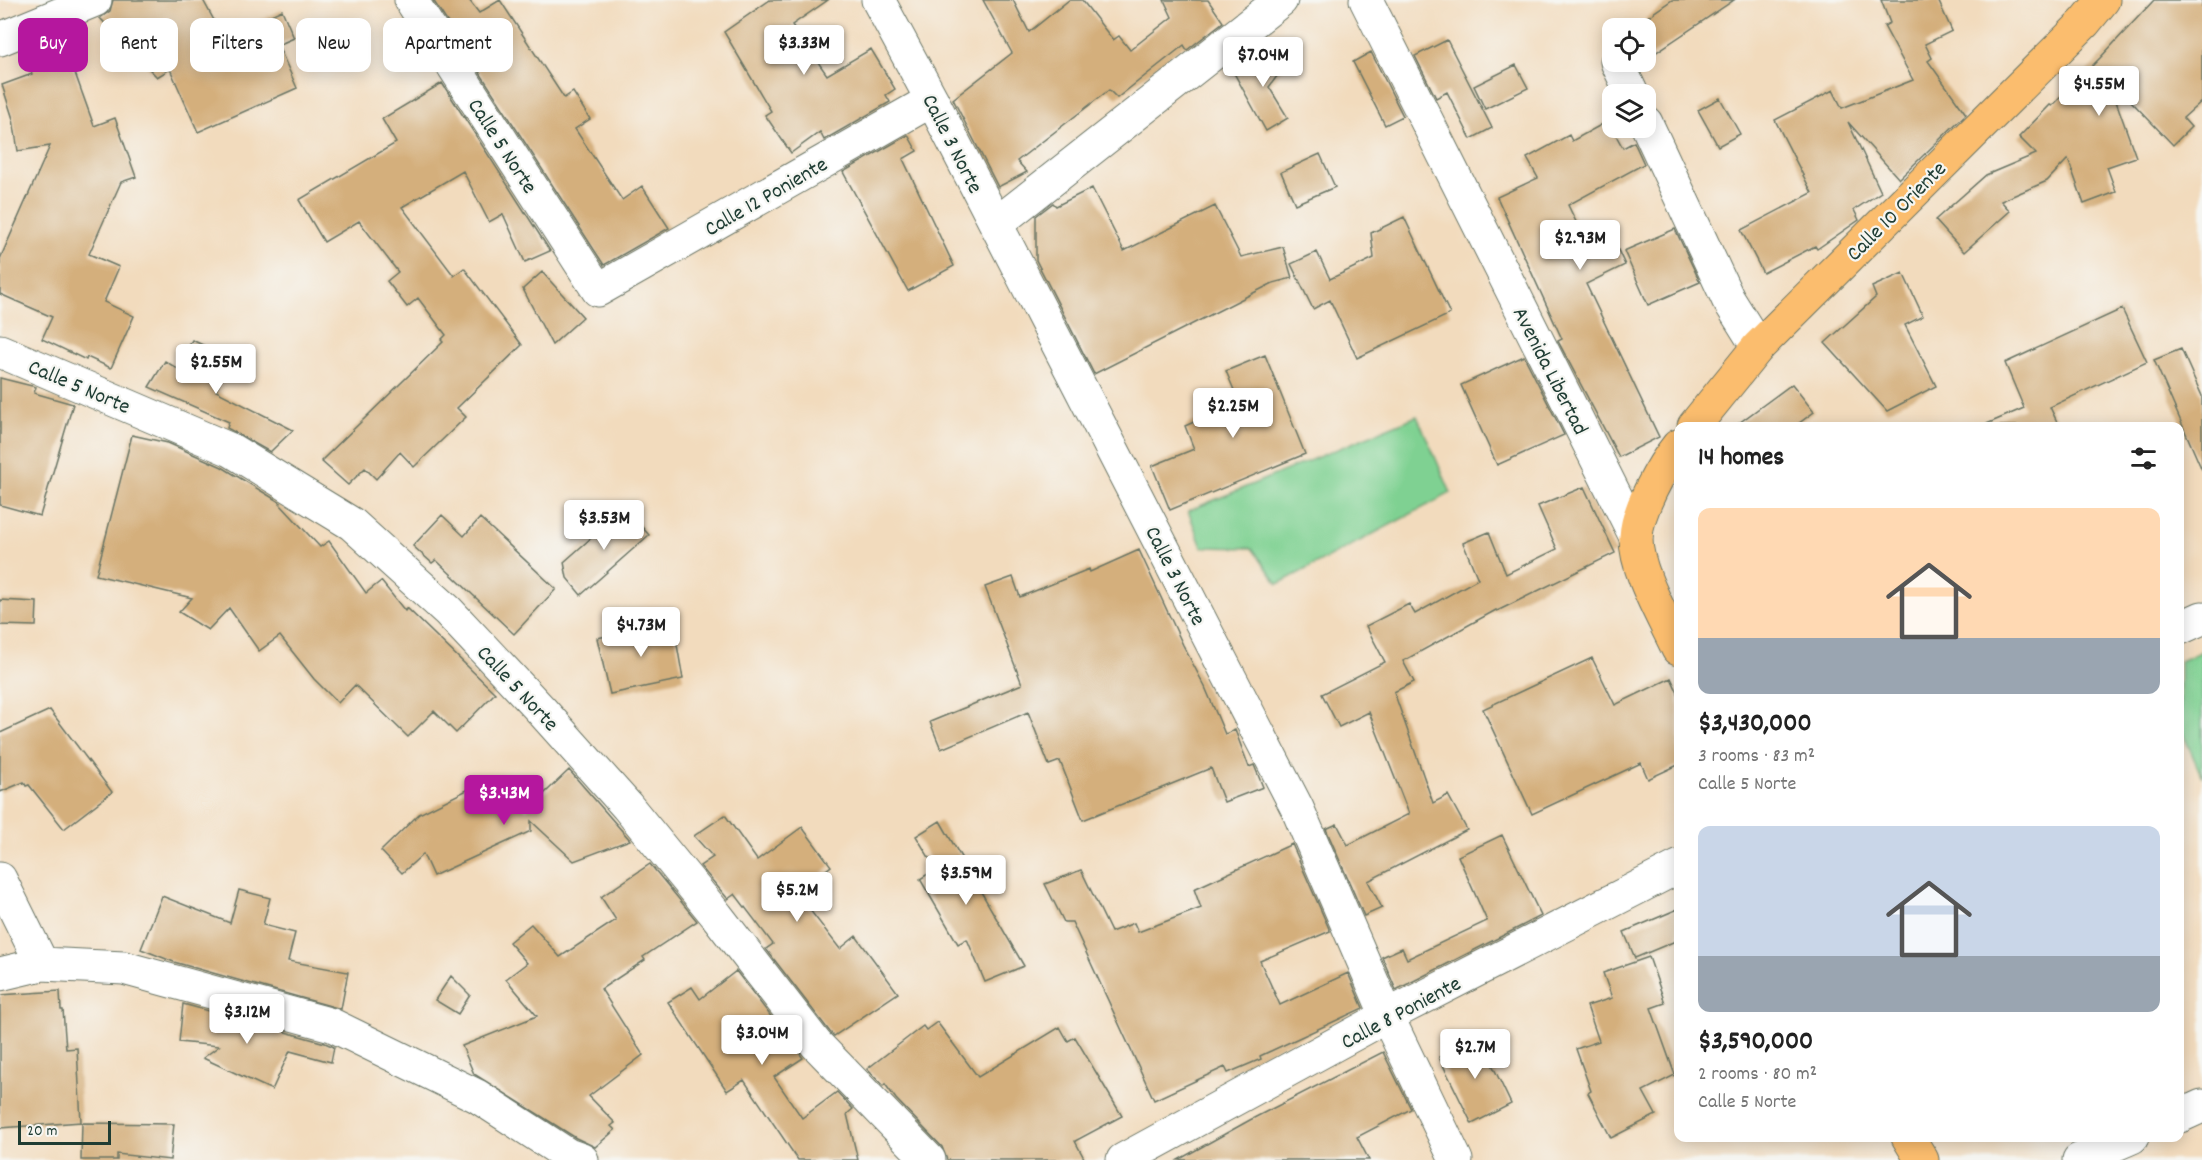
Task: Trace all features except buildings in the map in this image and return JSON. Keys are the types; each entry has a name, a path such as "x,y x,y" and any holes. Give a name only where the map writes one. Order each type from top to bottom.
{"main road":[{"name":"Calle 10 Oriente","path":"1697,422 1758,347 2085,22 2103,0"},
{"path":"1636,537 1644,504 1674,451"},
{"name":"Avenida Libertad","path":"1636,537 1642,573 1674,641"},
{"path":"1911,1142 1922,1160"}],"street":[{"path":"0,39 95,0"},
{"name":"Calle 5 Norte","path":"411,0 598,290"},
{"name":"Calle 3 Norte","path":"878,0 1298,808 1387,1016 1456,1160"},
{"path":"996,224 1281,0"},
{"name":"Avenida Libertad","path":"1366,0 1636,537"},
{"name":"Calle 12 Poniente","path":"598,290 932,100"},
{"path":"1653,138 1728,299 1758,347"},
{"name":"Calle 5 Norte","path":"0,351 231,450 352,524 448,611 549,718 627,806 717,916 816,1044 929,1160"},
{"path":"2184,626 2202,618"},
{"name":"Calle 8 Poniente","path":"1123,1160 1387,1016 1674,869"},
{"path":"0,879 42,964"},
{"path":"0,974 42,964 124,968 332,1025 477,1096 568,1155 582,1160"},
{"path":"2184,1114 2202,1106"},
{"path":"2079,1160 2120,1142"}],"green space":[{"path":"1417,416 1451,493 1278,584 1252,548 1202,547 1188,511"},
{"path":"2202,651 2202,777 2184,736 2184,659"}]}
